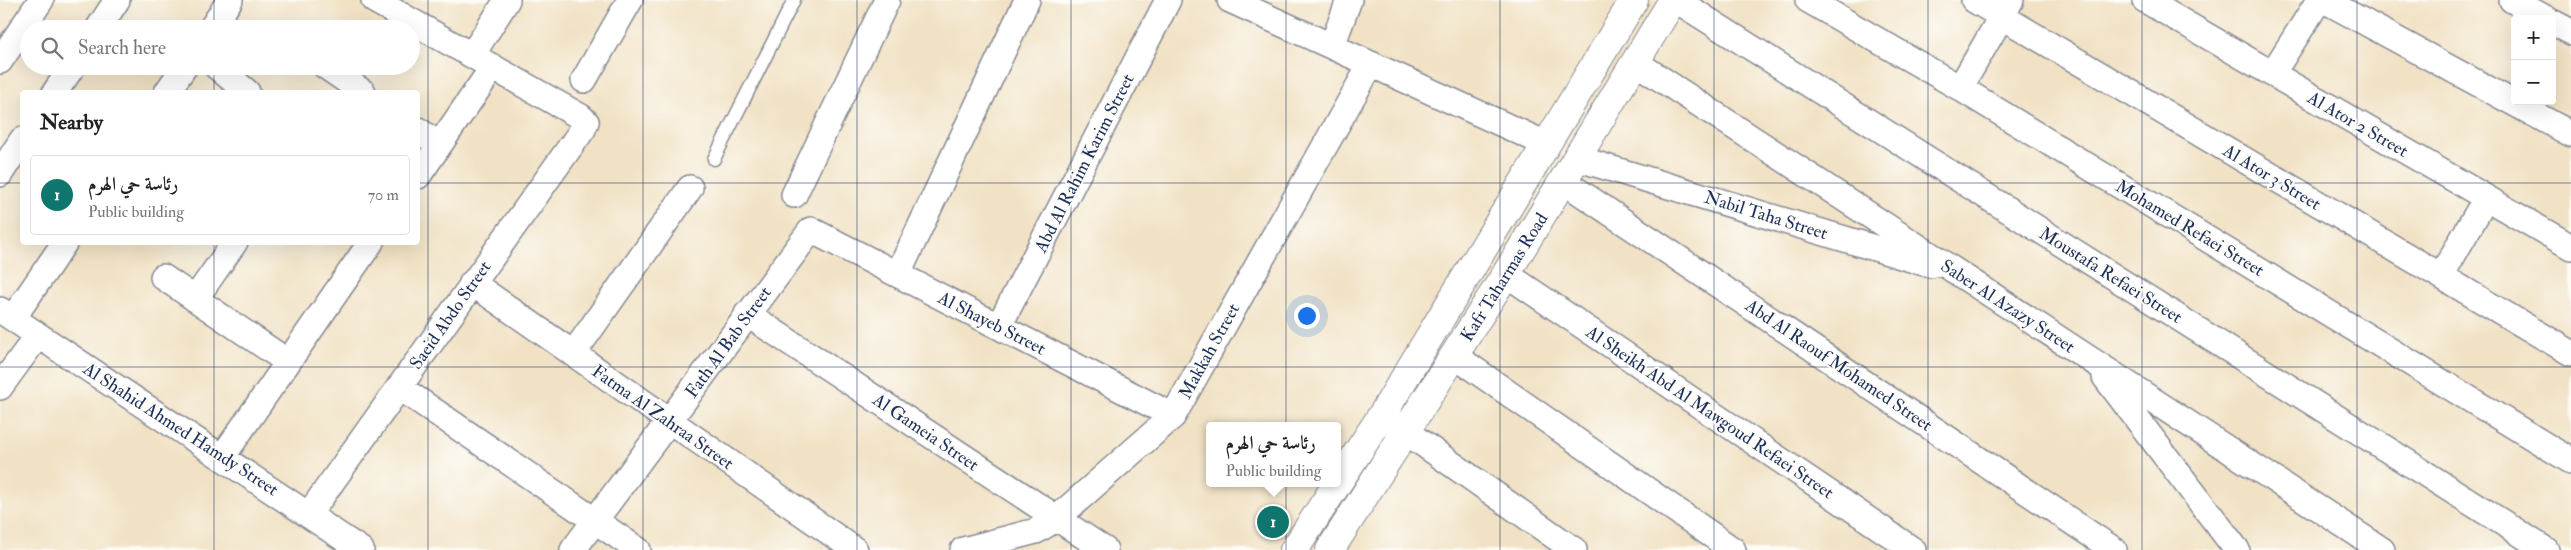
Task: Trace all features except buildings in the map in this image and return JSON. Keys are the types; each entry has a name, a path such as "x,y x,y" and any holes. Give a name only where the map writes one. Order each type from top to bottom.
{"street":[{"path":"28,20 41,0"},
{"path":"104,20 118,0"},
{"path":"217,20 230,0"},
{"path":"374,0 410,20"},
{"path":"420,173 439,146 483,61 507,0"},
{"path":"584,80 630,0"},
{"path":"794,195 886,0"},
{"path":"898,274 1027,0"},
{"name":"Abd Al Rahim Karim Street","path":"999,326 1168,0"},
{"path":"1230,0 1546,144"},
{"path":"1332,46 1349,0"},
{"name":"Kafr Taharmas Road","path":"1341,478 1382,415 1634,0"},
{"name":"Kafr Taharmas Road","path":"1330,550 1455,356 1674,0"},
{"name":"Moustafa Refaei Street","path":"1674,0 2546,550"},
{"name":"Mohamed Refaei Street","path":"1808,0 1960,88 2571,461"},
{"name":"Al Ator 3 Street","path":"1974,0 2006,8 2441,276 2571,353"},
{"name":"Al Ator 2 Street","path":"2145,0 2571,247"},
{"path":"2272,74 2319,0"},
{"path":"2324,0 2571,134"},
{"path":"2512,0 2540,15"},
{"path":"1960,88 2006,8"},
{"path":"2556,24 2571,32"},
{"path":"420,26 483,61"},
{"path":"0,61 20,31"},
{"name":"Saeid Abdo Street","path":"309,514 583,129 586,122 581,117 483,61"},
{"name":"Saber Al Azazy Street","path":"1635,62 2382,550"},
{"name":"Makkah Street","path":"963,550 1036,531 1056,519 1173,416 1371,64"},
{"path":"56,90 67,75"},
{"path":"168,90 179,75"},
{"path":"227,75 245,90"},
{"path":"338,75 360,90"},
{"path":"420,132 439,146"},
{"path":"0,174 20,143"},
{"name":"Nabil Taha Street","path":"1576,158 1957,273"},
{"name":"Abd Al Raouf Mohamed Street","path":"1563,181 2114,550"},
{"path":"573,354 690,188"},
{"path":"2441,276 2486,198"},
{"name":"Al Shayeb Street","path":"811,230 1173,416"},
{"name":"Fath Al Bab Street","path":"573,550 811,230"},
{"path":"7,314 63,245"},
{"path":"195,299 233,245"},
{"path":"223,456 369,245"},
{"name":"Al Sheikh Abd Al Mawgoud Refaei Street","path":"1506,274 1913,550"},
{"path":"164,277 288,362"},
{"name":"Fatma Al Zahraa Street","path":"472,283 855,550"},
{"name":"Al Shahid Ahmed Hamdy Street","path":"7,314 362,550"},
{"name":"Al Gameia Street","path":"747,314 1105,550"},
{"path":"0,387 38,335"},
{"path":"1455,356 1733,550"},
{"path":"2094,362 2237,550"},
{"path":"399,387 638,550"},
{"path":"1382,415 1407,432 1546,542 1574,550"},
{"name":"Kafr Taharmas Road","path":"1294,550 1335,487"}],"lane":[{"path":"714,159 794,0"}],"place":[{"name":"رئاسة حي الهرم","path":"1273,522"}]}
